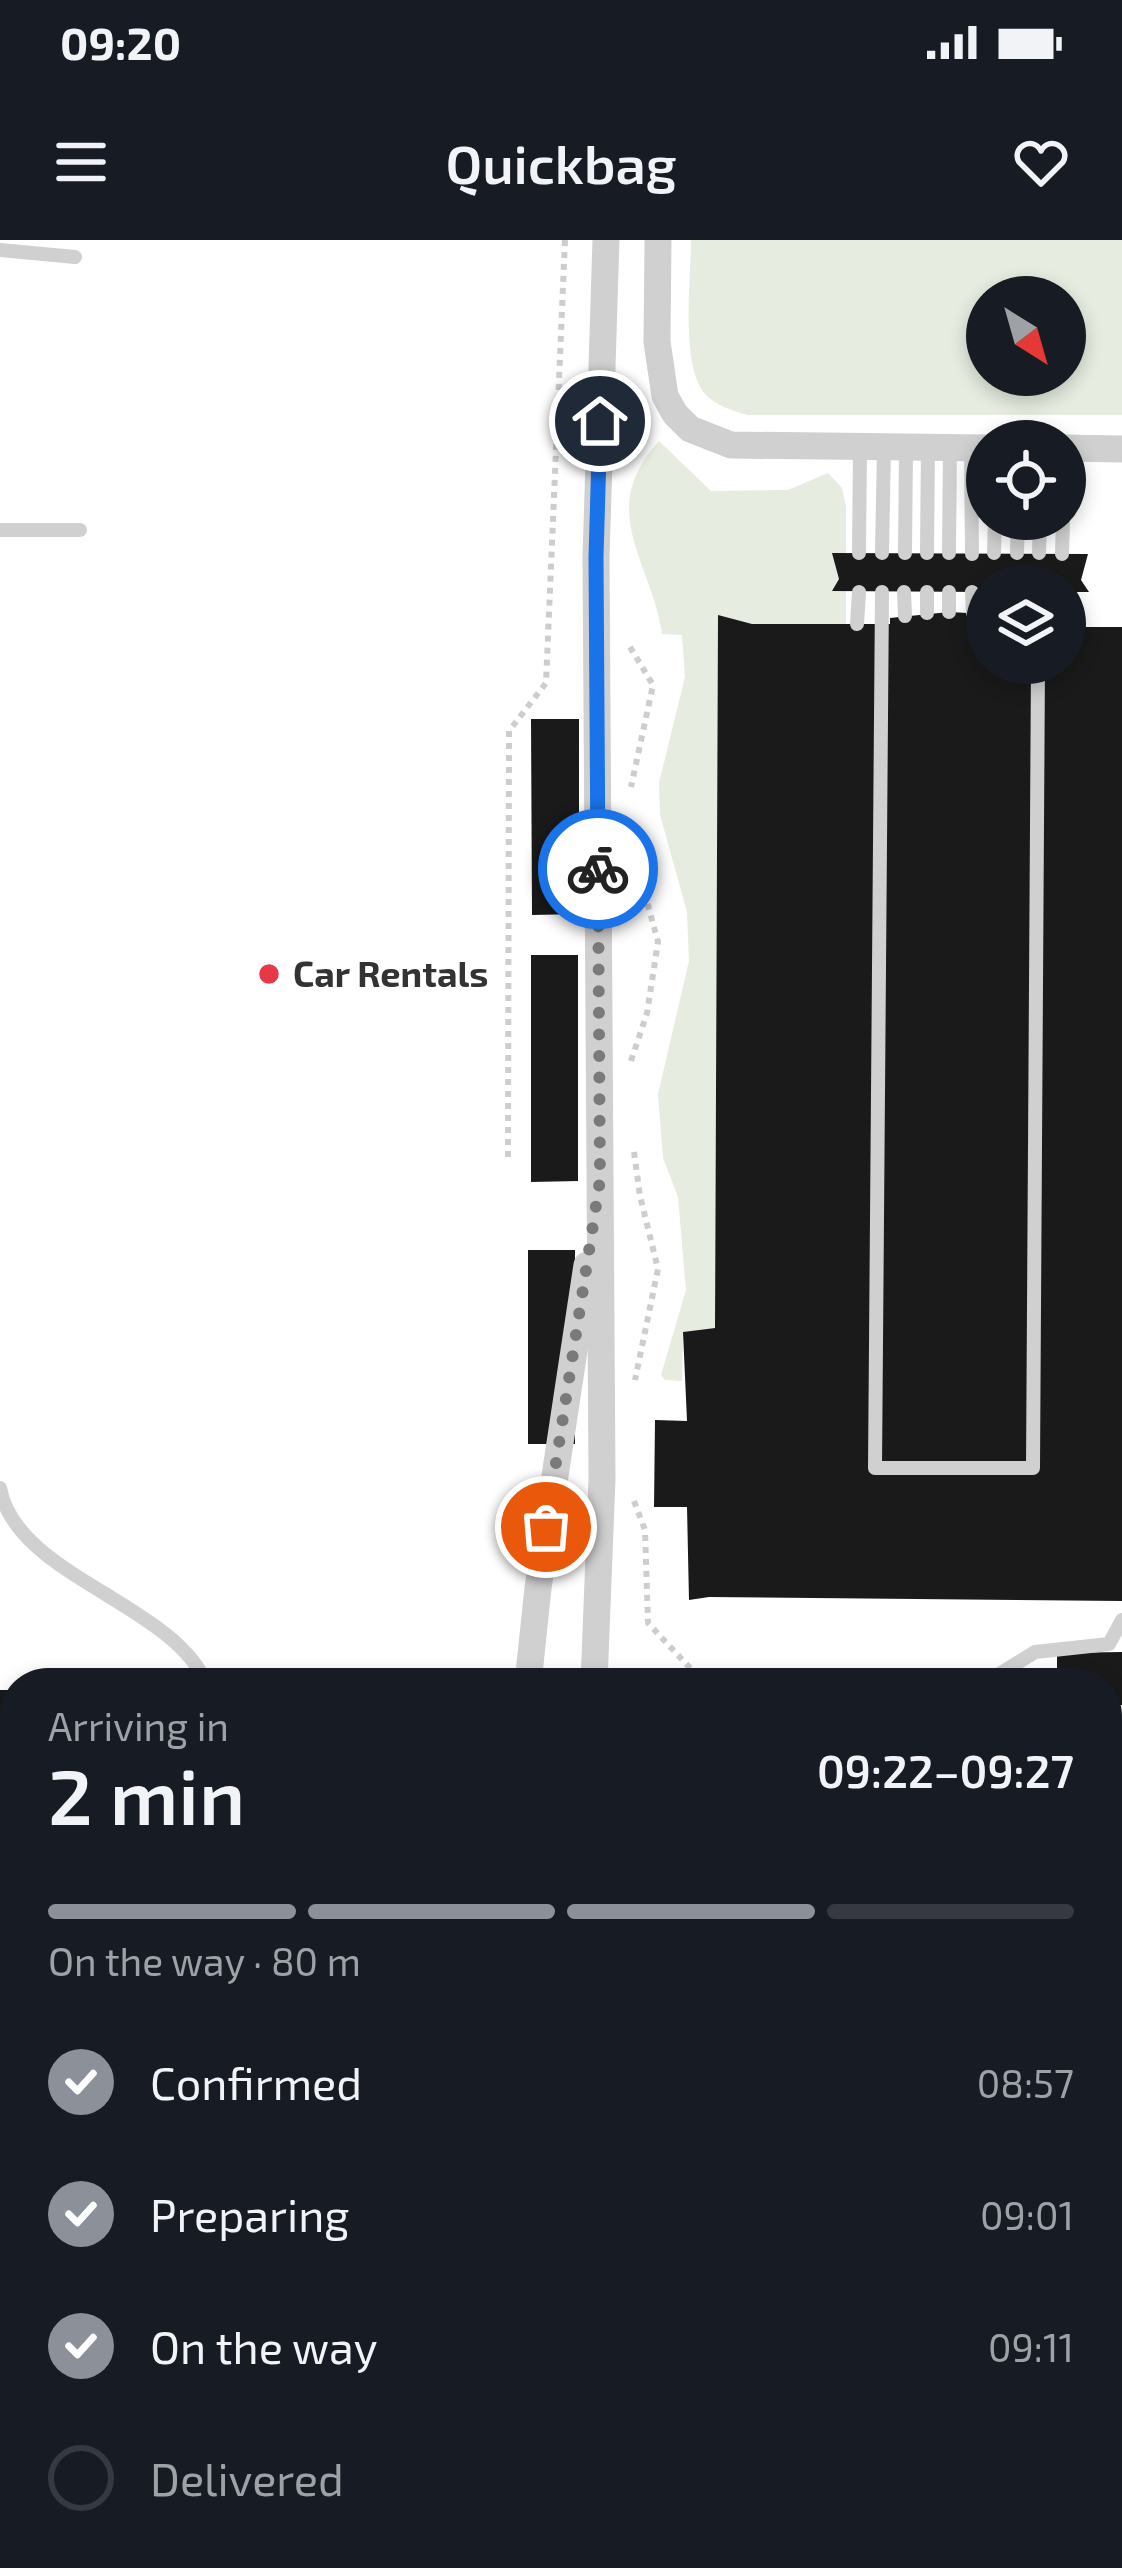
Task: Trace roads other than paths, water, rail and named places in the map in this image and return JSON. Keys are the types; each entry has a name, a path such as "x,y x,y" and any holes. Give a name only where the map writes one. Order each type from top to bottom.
{"street":[{"path":"595,1668 602,1478 596,557 606,240"},
{"path":"658,240 657,341 665,396 675,415 709,440 731,446 927,447"},
{"path":"1086,448 1122,449"},
{"path":"530,1668 540,1568 600,1180"}],"lane":[{"path":"0,250 75,257"},
{"path":"904,553 927,447"},
{"path":"927,447 927,553"},
{"path":"927,447 949,553"},
{"path":"860,554 927,447"},
{"path":"882,554 927,447"},
{"path":"927,447 972,554"},
{"path":"0,530 80,530"},
{"path":"994,540 994,554"},
{"path":"1017,540 1017,554"},
{"path":"1039,540 1039,554"},
{"path":"1062,554 1063,540"},
{"path":"857,624 859,592"},
{"path":"882,592 875,1468 1033,1468 1038,684"},
{"path":"904,592 905,616"},
{"path":"927,592 927,613"},
{"path":"949,592 949,612"},
{"path":"0,1488 14,1521 44,1552 186,1651 197,1668"},
{"path":"1009,1668 1035,1652 1108,1644 1122,1620"}],"place":[{"name":"Car Rentals","path":"269,974"}]}
